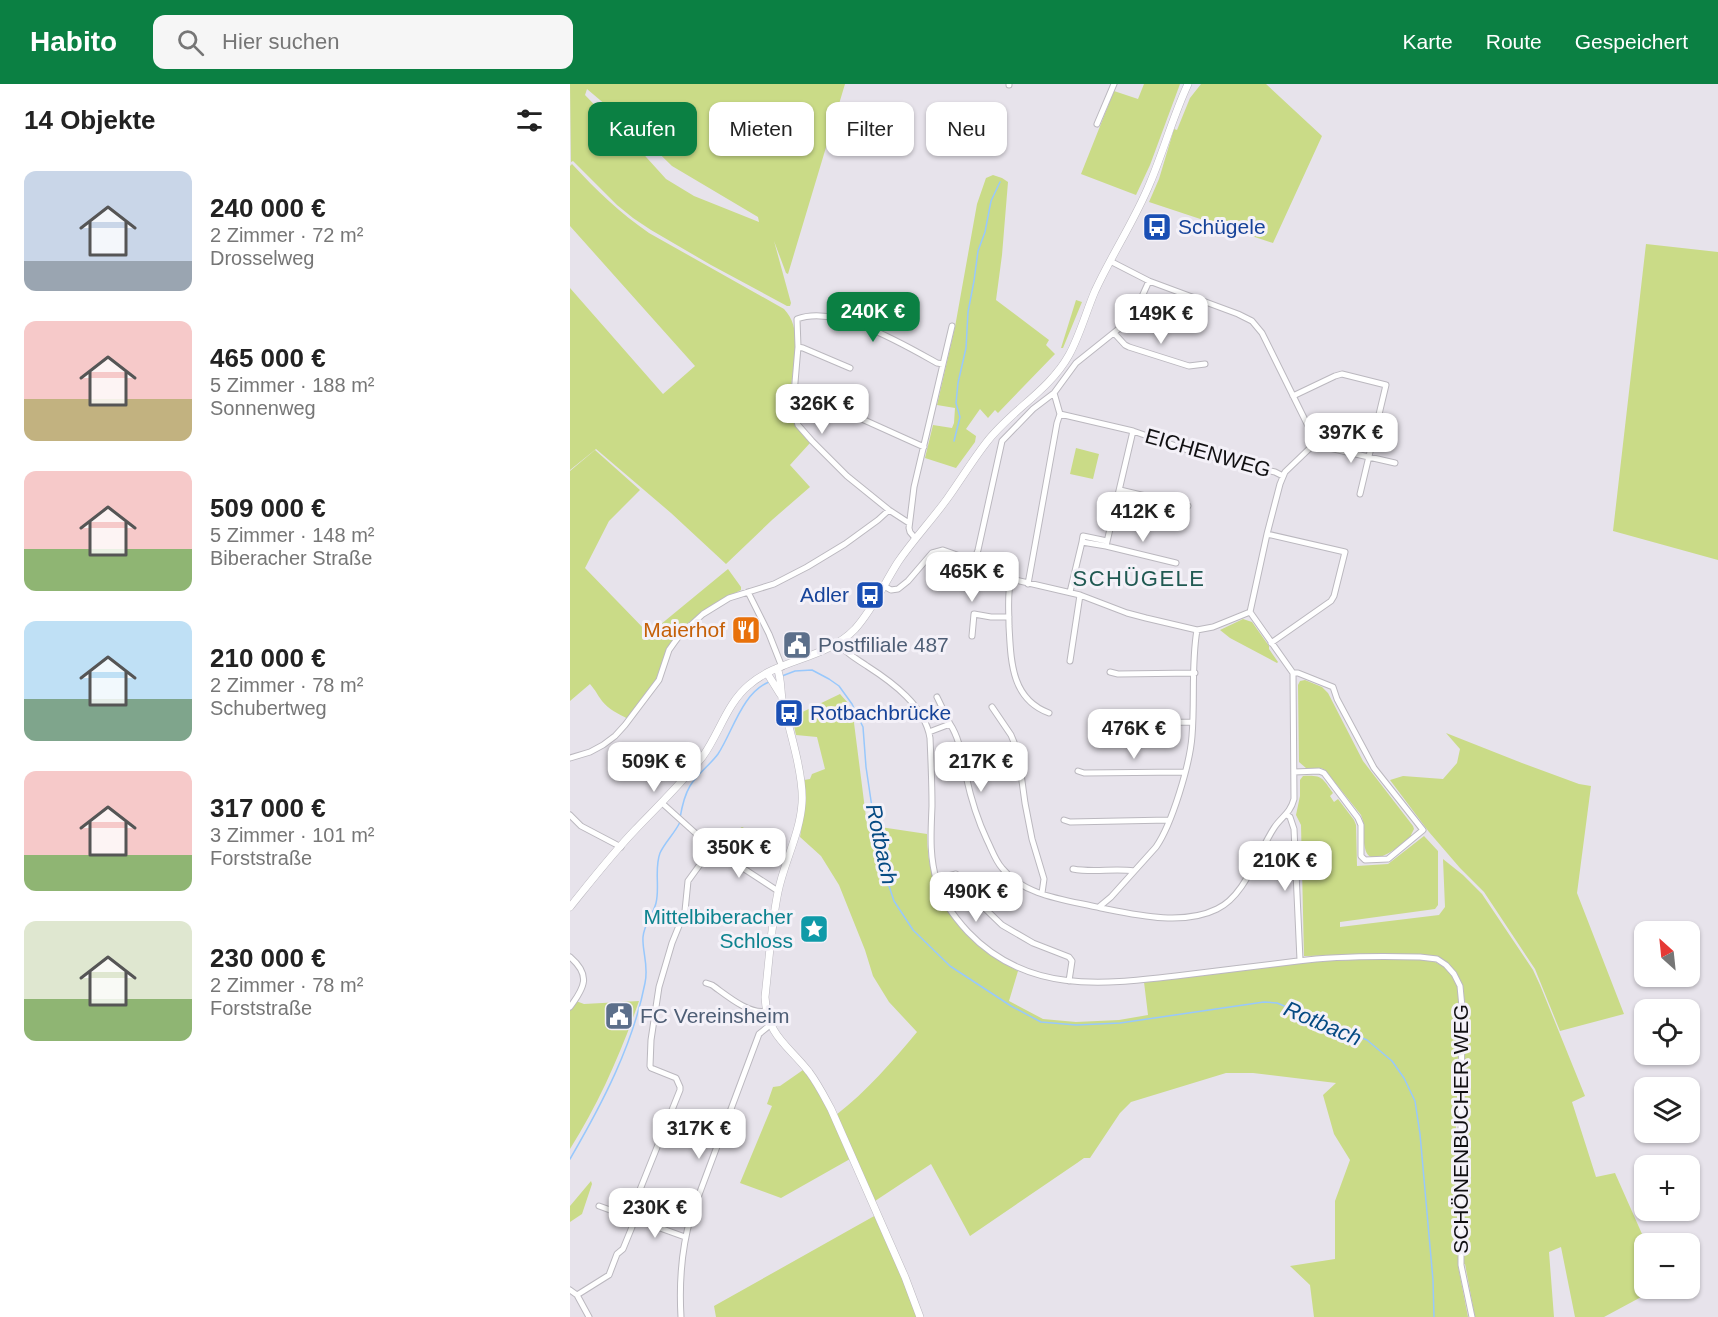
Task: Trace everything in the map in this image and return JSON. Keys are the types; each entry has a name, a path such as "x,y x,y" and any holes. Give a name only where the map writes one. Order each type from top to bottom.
{"street":[{"path":"1097,124 1114,84"},
{"path":"570,907 704,754 745,688 838,643 860,622 871,609 915,538 946,500 988,439 1060,369 1074,346 1094,294 1141,203 1188,84"},
{"path":"937,697 958,742 973,806 994,857 1011,878 1042,894 1086,906 1135,915 1179,918 1215,910 1237,893 1276,824 1287,815 1291,808 1294,799 1293,673 1250,612 1267,534 1283,476 1308,451 1312,444 1311,432 1262,333 1252,321 1149,281 1110,261"},
{"path":"974,561 1002,441 1033,409 1054,393 1076,363 1126,323 1135,312 1149,281"},
{"path":"909,523 847,476 801,429 794,413 798,347 797,319 816,315 830,316 890,337 943,364"},
{"path":"915,538 910,532 909,523 914,487 952,326"},
{"path":"1114,333 1129,347 1189,366 1205,364"},
{"path":"798,347 850,368"},
{"path":"1293,396 1342,374 1386,385 1360,494"},
{"path":"795,391 802,392 924,447"},
{"path":"1028,584 1060,414 1054,393"},
{"name":"EICHENWEG","path":"1060,414 1133,431 1199,454 1275,472 1283,476"},
{"path":"1106,543 1133,431"},
{"path":"1312,444 1395,463"},
{"path":"1120,490 1188,506"},
{"path":"570,758 603,745 625,725 659,680 674,643 693,622 720,603 739,594 774,584 813,564 889,510"},
{"path":"1267,534 1345,552 1335,596 1331,601 1271,643"},
{"path":"1070,592 1082,542 1106,543 1176,563"},
{"path":"884,586 891,590 902,586 928,556 935,551 949,551 1011,579 1070,592 1127,613 1197,630 1213,627 1250,612"},
{"path":"1011,579 1009,616 1011,656 1015,678 1030,701 1049,713"},
{"path":"748,592 769,634 775,675 802,790 800,819 778,891 765,997 766,1011 776,1035 819,1086 861,1175 920,1317"},
{"path":"1070,661 1080,596"},
{"path":"972,636 974,614 992,617 1009,616"},
{"path":"1099,907 1111,897 1156,846 1169,820 1192,736 1197,630"},
{"path":"838,643 843,650 871,668 910,701 921,715 929,732 931,849 936,879 949,908 965,929 982,945 1018,967 1046,978 1100,983 1144,980 1300,960 1294,829 1287,815"},
{"path":"1110,672 1118,674 1195,673"},
{"path":"1293,673 1333,687 1374,768 1423,830 1388,859 1365,860 1361,856 1358,818 1324,773 1319,771 1294,772"},
{"path":"992,707 1011,735 1018,752 1032,839 1044,879 1042,894"},
{"path":"1095,721 1103,723 1192,722"},
{"path":"929,732 950,724"},
{"path":"1078,771 1184,772"},
{"path":"662,803 712,848 778,891"},
{"path":"570,815 581,826 621,847"},
{"path":"1064,820 1070,822 1169,820"},
{"path":"577,1295 609,1275 617,1254 624,1249 632,1227 633,1208 680,1090 676,1078 651,1068 649,1063 659,987 685,910 688,881 712,848"},
{"path":"1073,869 1085,872 1134,871"},
{"path":"936,879 956,874 979,903 1002,925 1033,943 1069,957 1072,961 1069,981"},
{"name":"SCHÖNENBUCHER WEG","path":"1300,960 1397,956 1437,959 1454,974 1460,986 1462,1007 1461,1265 1472,1317"},
{"path":"570,957 581,967 583,983 570,1007"},
{"path":"706,983 712,984 751,1010 760,1013 766,1011"},
{"path":"681,1317 681,1264 685,1237 697,1196 759,1034 770,1025"},
{"path":"599,1206 685,1237"},
{"path":"570,1290 577,1295 589,1317"}],"green space":[{"path":"570,84 845,84 840,102 826,102 826,147 788,274 774,241 790,306 711,265 633,218 573,161 571,162"},
{"path":"1144,84 1180,84 1150,165 1136,195 1081,174 1114,91 1138,99"},
{"path":"1201,84 1266,84 1322,136 1273,243 1149,202 1159,179 1174,129 1177,130 1190,98"},
{"path":"572,164 609,201 649,233 784,309 792,321 796,349 790,408 793,420 810,443 790,465 810,487 726,564 596,449 570,470 570,288 663,394 695,366 570,226 570,166"},
{"path":"993,175 1008,182 996,300 1049,340 1046,345 1055,354 998,413 995,410 988,418 980,409 966,429 976,436 975,442 956,468 925,458 933,425 952,428 954,423 955,408 937,405 955,327 977,204 986,178"},
{"path":"1646,244 1718,252 1718,560 1613,531"},
{"path":"1076,300 1082,302 1063,348 1061,348"},
{"path":"1076,448 1099,454 1093,479 1070,474"},
{"path":"595,450 640,490 609,521 585,568 649,634 728,569 741,587 741,590 697,616 680,632 667,651 656,682 628,719 604,704 590,684 570,701 570,471"},
{"path":"1243,619 1252,622 1269,646 1277,663 1230,638 1220,630"},
{"path":"1305,680 1322,687 1328,693 1363,761 1413,826 1412,836 1387,854 1373,858 1368,855 1364,844 1361,815 1325,770 1306,768 1299,762 1298,685 1300,681"},
{"path":"840,694 848,703 853,715 867,825 927,834 933,878 952,916 980,947 1018,971 1009,1001 1043,1019 1076,1022 1119,1020 1148,1015 1144,982 1303,962 1397,958 1420,959 1435,962 1444,967 1452,975 1458,987 1460,1007 1456,1128 1459,1190 1465,1189 1463,986 1456,972 1448,964 1397,954 1304,956 1301,825 1296,815 1300,796 1300,780 1303,776 1321,778 1333,793 1330,796 1334,802 1338,799 1354,820 1357,866 1388,864 1424,836 1438,851 1438,905 1435,909 1340,922 1340,927 1439,915 1445,907 1443,859 1482,894 1533,970 1585,1096 1572,1102 1596,1177 1615,1173 1634,1216 1634,1221 1636,1221 1642,1233 1634,1233 1634,1299 1637,1299 1604,1317 1575,1317 1561,1247 1549,1252 1554,1317 1475,1317 1465,1264 1458,1266 1468,1317 1314,1317 1310,1285 1290,1266 1335,1259 1335,1201 1350,1160 1334,1134 1323,1095 1336,1083 1253,1073 1226,1073 1131,1102 1120,1113 1090,1158 1084,1158 970,1236 931,1164 875,1201 836,1115 869,1086 917,1032 889,1002 873,976 839,885 821,856 800,837 805,805 804,780 810,779 812,774 825,769 817,737 796,735 792,717"},
{"path":"1446,733 1579,784 1591,786 1577,893 1624,1014 1560,1031 1535,969 1484,892 1429,832 1390,780 1403,776 1443,779 1457,763 1460,749"},
{"path":"742,827 746,829 730,853 722,848 733,833"},
{"path":"576,1001 584,1004 639,1001 609,1077 570,1149 570,1010"},
{"path":"803,1070 824,1101 850,1159 781,1198 740,1183 772,1106 767,1104 773,1087 780,1086"},
{"path":"591,1181 582,1214 570,1222 570,1206"},
{"path":"876,1215 918,1317 716,1317 714,1306"}],"waterway":[{"path":"954,441 960,417 956,403 958,383 966,348 968,312 978,251 985,232 991,201 1000,182"},
{"name":"Rotbach","path":"782,676 795,671 812,670 839,686 852,704 863,727 866,767 877,841 894,901 913,930 950,966 1011,1006 1041,1022 1076,1025 1120,1023 1264,1002 1277,1003 1367,1040 1392,1061 1404,1078 1415,1101 1433,1280 1434,1317"},
{"name":"Rotbach","path":"680,818 683,801 690,786 718,754 745,704 760,687 769,682"},
{"name":"Rotbach","path":"570,1159 605,1095 633,1029 646,976 643,937 656,903 658,859 680,822"}],"place":[{"name":"Schügele","path":"1157,227"},
{"name":"Adler","path":"870,595"},
{"name":"Maierhof","path":"746,630"},
{"name":"Postfiliale 487","path":"797,645"},
{"name":"Rotbachbrücke","path":"789,713"},
{"name":"Mittelbiberacher Schloss","path":"814,929"},
{"name":"FC Vereinsheim","path":"619,1016"}],"district":[{"name":"SCHÜGELE","path":"1139,578"}]}
